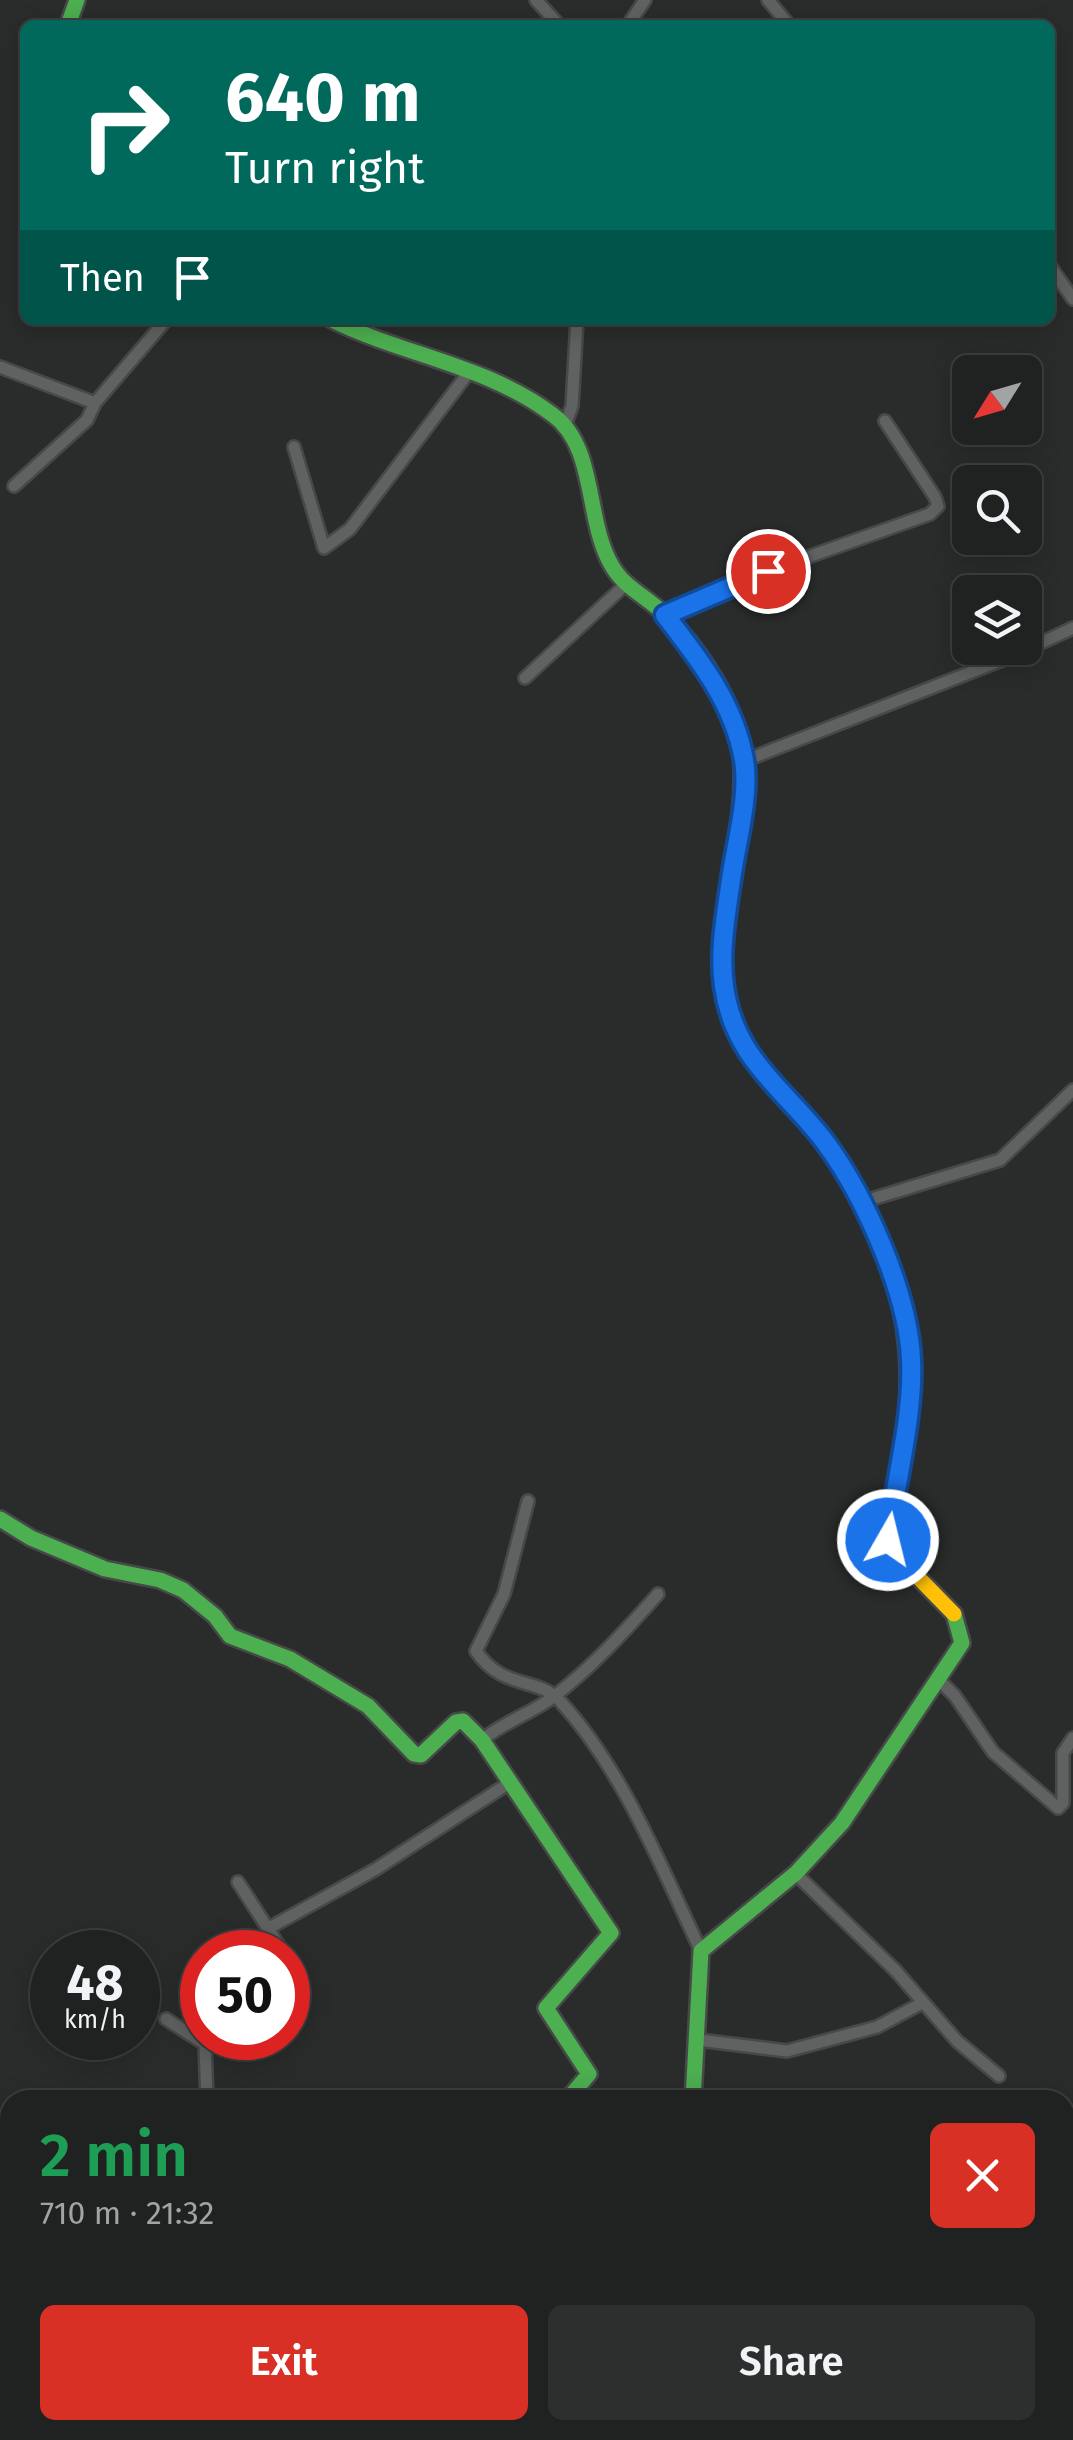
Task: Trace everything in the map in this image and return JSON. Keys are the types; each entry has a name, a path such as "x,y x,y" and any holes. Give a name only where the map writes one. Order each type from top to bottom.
{"main road":[{"path":"340,325 362,338 470,372 531,400 566,422 576,440 609,563 625,585 665,615 708,672 731,715 744,761 724,930 724,987 750,1059 824,1142 862,1202 897,1291 912,1362 888,1540 897,1560 956,1612 962,1643 899,1745 795,1873 731,1920 702,1950 694,2090"},
{"path":"0,1519 31,1538 105,1569 160,1580 183,1590 214,1616 230,1636 290,1660 368,1706 414,1754 421,1754 456,1722 464,1721 482,1740 610,1933 599,1954 546,2008 589,2074 575,2090"}],"street":[{"path":"536,0 554,20"},
{"path":"768,0 785,20"},
{"path":"1055,273 1073,298"},
{"path":"14,486 87,420 94,402 162,325"},
{"path":"566,422 572,406 578,325"},
{"path":"0,367 94,402"},
{"path":"294,447 324,548 350,529 470,372"},
{"path":"665,615 768,571 930,514 938,506 935,496 885,420"},
{"path":"525,678 625,585"},
{"path":"744,761 1015,655 1073,628"},
{"path":"862,1202 1000,1160 1073,1090"},
{"path":"528,1501 504,1594 476,1652 504,1679 555,1696 584,1728 646,1837 702,1950"},
{"path":"482,1740 502,1724 555,1696 607,1651 658,1594"},
{"path":"939,1680 956,1696 993,1752 1058,1808 1063,1803 1063,1753 1073,1738"},
{"path":"238,1882 269,1928 376,1868 509,1784"},
{"path":"795,1873 957,2041 999,2076"},
{"path":"698,2040 787,2052 877,2027 922,2003"},
{"path":"166,2018 180,2027"},
{"path":"205,2060 206,2090"}],"traffic: fast":[{"path":"70,20 77,0"},
{"path":"343,325 501,384 553,415 577,446 612,566 676,626 714,677 732,715 741,754 739,820 722,950 732,1016 748,1050 843,1169 871,1222 893,1277"},
{"path":"0,1519 31,1538 105,1569 160,1580 183,1590 215,1616 230,1636 290,1659 368,1706 414,1754 421,1755 456,1722 463,1721 482,1740 611,1933 546,2008 589,2074 575,2090"},
{"path":"694,2090 701,1951 796,1873 842,1823 962,1643 954,1614"}],"traffic: slow":[{"path":"893,1277 907,1346 908,1378 904,1440 888,1540 908,1567 954,1614"}],"route":[{"path":"768,571 665,615 708,672 731,715 744,761 745,784 724,930 724,987 739,1034 750,1059 785,1102 806,1120 846,1174 862,1202 897,1291 912,1362 888,1540"}]}
